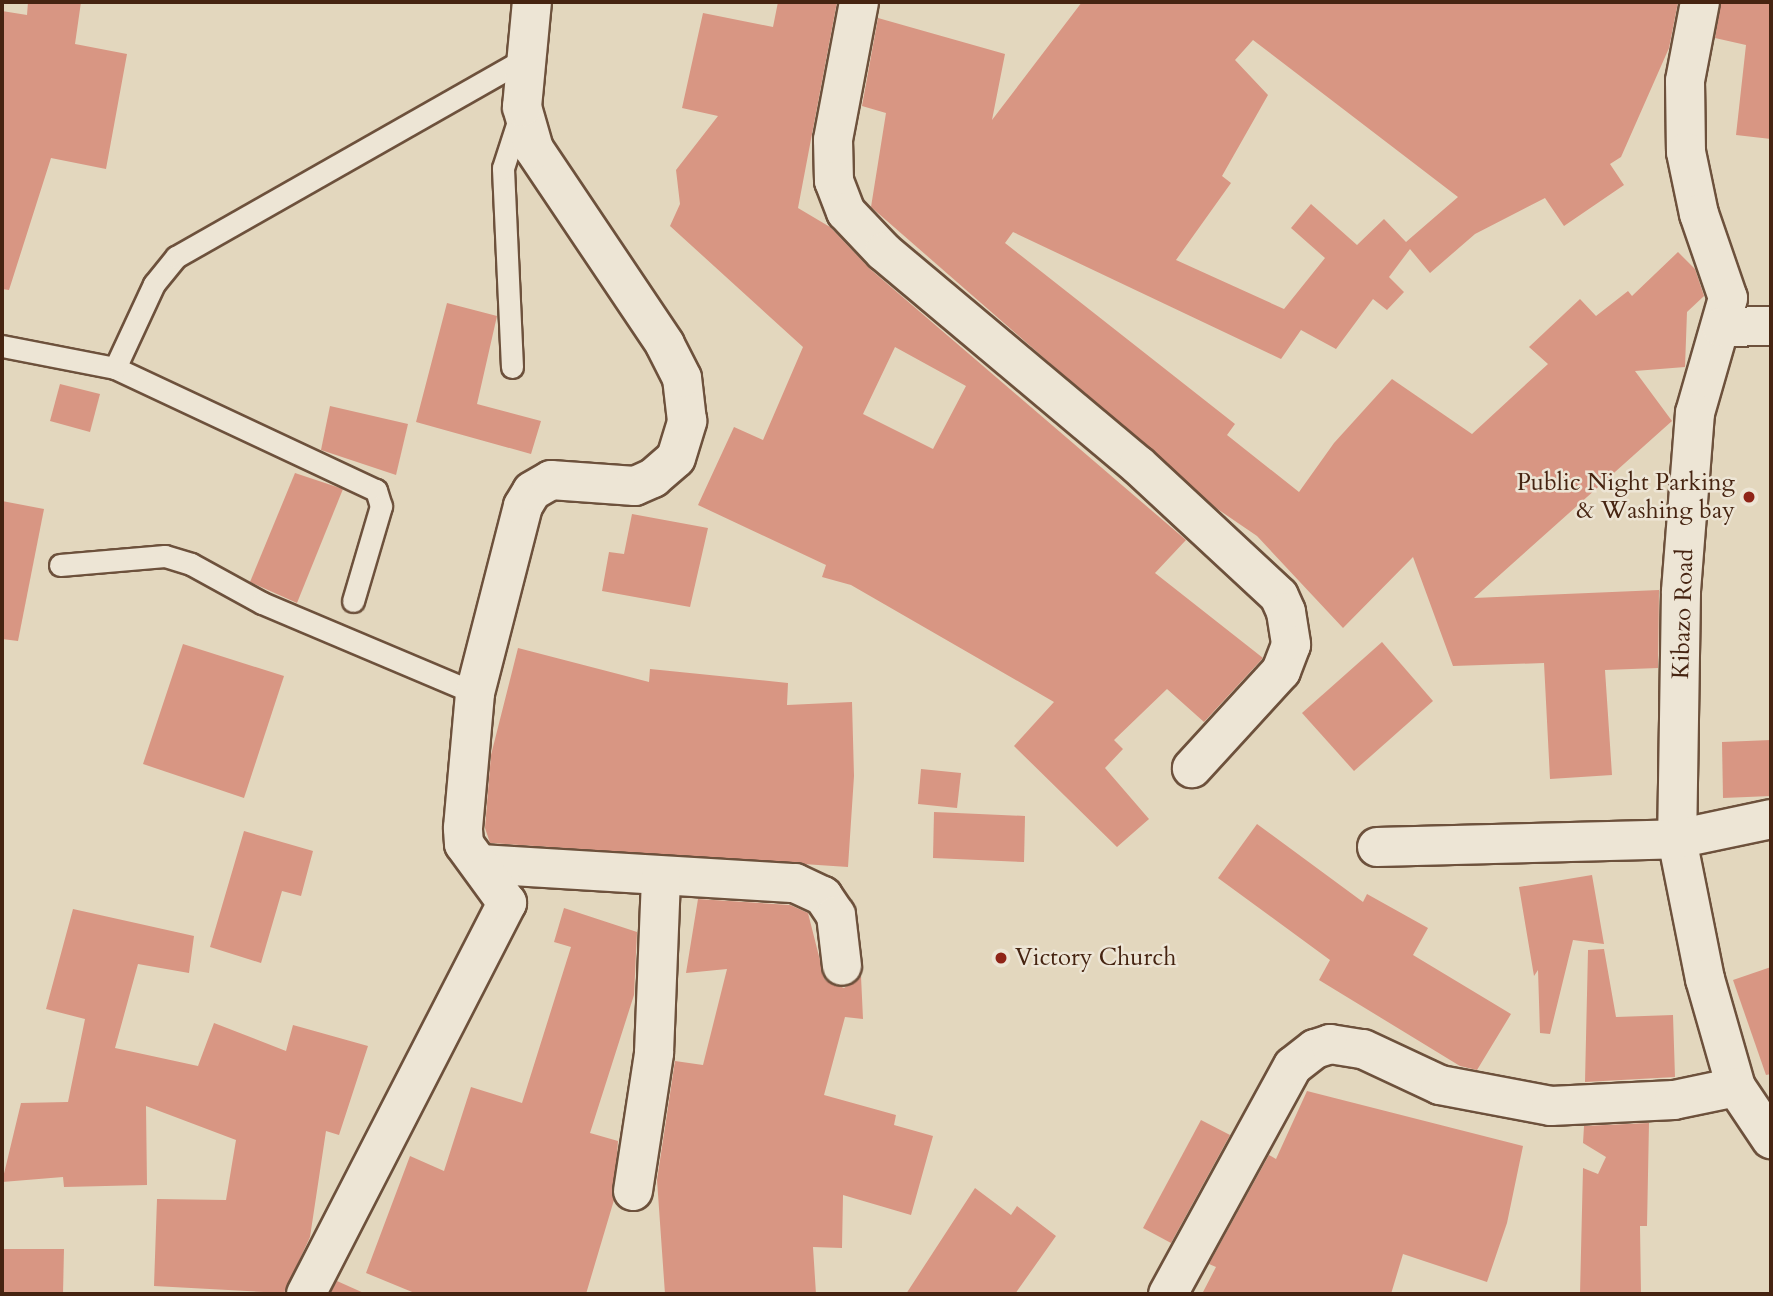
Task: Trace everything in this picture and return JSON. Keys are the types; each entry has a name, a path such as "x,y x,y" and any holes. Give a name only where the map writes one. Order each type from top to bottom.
{"street":[{"path":"306,1294 502,921 507,903 464,844 463,828 475,693 523,506 532,491 557,479 635,486 653,478 676,458 687,421 682,378 665,344 534,149 522,107 523,60 532,2"},
{"path":"859,2 833,140 834,181 846,212 884,252 1138,465 1279,596 1286,612 1291,645 1281,671 1192,768"},
{"name":"Kibazo Road","path":"1700,2 1685,81 1686,152 1699,214 1728,298 1721,327 1705,366 1695,413 1682,592 1677,839 1705,979 1736,1087 1771,1139"},
{"path":"1721,327 1771,326"},
{"path":"1377,847 1677,839 1771,819"},
{"path":"480,864 661,878 795,883 823,896 836,915 842,966"},
{"path":"633,1191 654,1053 661,878"},
{"path":"1168,1294 1293,1066 1315,1049 1330,1044 1363,1049 1440,1085 1550,1106 1674,1100 1736,1087"}],"lane":[{"path":"115,369 154,284 176,257 523,60"},
{"path":"512,368 503,168 522,107"},
{"path":"2,346 115,369 376,489 381,506 353,601"},
{"path":"60,565 165,556 191,564 262,603 475,693"}],"building":[{"path":"28,2 81,2 75,44 127,54 106,169 51,158 9,290 2,289 2,11 27,15"},
{"path":"778,2 837,2 798,208 830,227 870,269 1186,540 1155,573 1263,658 1204,722 1167,689 1114,740 1123,749 1105,768 1149,819 1117,847 1014,746 1054,702 851,585 822,577 826,565 698,505 734,427 763,440 803,347 670,226 680,204 676,170 718,116 682,108 703,13 773,27","holes":["895,347 966,386 933,449 863,414"]},
{"path":"1082,2 1678,2 1669,48 1621,157 1610,164 1624,185 1564,226 1545,198 1475,234 1430,273 1410,249 1389,277 1404,292 1387,310 1373,299 1336,349 1301,330 1281,359 1013,232 1005,243 1235,424 1227,435 1299,492 1334,443 1392,379 1472,434 1548,364 1529,347 1580,299 1596,316 1628,291 1632,296 1678,252 1695,269 1704,296 1687,312 1685,367 1635,371 1672,421 1474,598 1659,590 1658,668 1605,670 1612,775 1550,779 1544,663 1453,666 1413,557 1343,628 1257,536 1216,508 871,207 886,113 862,106 878,18 1005,54 992,120","holes":["1253,40 1458,197 1406,242 1384,219 1357,245 1311,204 1291,228 1325,258 1284,309 1176,260 1231,183 1222,176 1268,95 1235,60"]},
{"path":"1721,2 1771,2 1771,139 1736,135 1746,45 1715,38"},
{"path":"447,303 497,316 477,404 541,421 531,454 416,422"},
{"path":"60,384 100,394 90,432 50,421"},
{"path":"330,406 408,424 396,475 321,450"},
{"path":"295,473 343,489 297,603 250,582"},
{"path":"2,501 44,509 18,641 2,639"},
{"path":"632,514 708,528 690,607 602,591 609,552 624,554"},
{"path":"1382,642 1433,701 1354,771 1302,713"},
{"path":"183,644 284,676 244,798 143,764"},
{"path":"518,648 649,682 650,669 788,683 787,705 852,702 854,776 848,867 490,843 485,828 491,755"},
{"path":"1771,740 1771,796 1723,798 1722,742"},
{"path":"921,769 961,773 957,808 918,804"},
{"path":"934,812 1025,816 1024,862 933,858"},
{"path":"1257,824 1363,902 1367,894 1428,928 1413,955 1511,1014 1477,1070 1460,1066 1319,980 1330,960 1218,878"},
{"path":"244,831 313,851 301,896 282,891 261,963 210,947"},
{"path":"1592,875 1604,944 1573,940 1550,1034 1540,1033 1538,970 1534,976 1519,887"},
{"path":"698,899 790,905 808,913 825,980 844,988 861,976 863,1019 845,1017 824,1095 896,1115 894,1125 933,1136 911,1215 843,1195 842,1248 813,1247 816,1294 665,1294 657,1180 675,1061 703,1065 727,969 686,973"},
{"path":"564,908 637,932 634,995 590,1133 618,1141 614,1200 586,1294 417,1294 366,1273 410,1156 444,1171 471,1087 522,1103 571,947 554,942"},
{"path":"73,909 194,936 189,973 138,964 115,1048 198,1066 214,1023 286,1051 293,1025 368,1046 339,1135 326,1131 310,1237 284,1293 154,1286 157,1199 226,1200 236,1140 146,1106 147,1185 64,1187 63,1177 2,1182 21,1103 68,1102 85,1019 46,1009"},
{"path":"1604,949 1616,1017 1673,1015 1675,1077 1585,1082 1588,950"},
{"path":"1771,967 1771,1074 1766,1075 1733,980"},
{"path":"1307,1091 1523,1146 1507,1223 1487,1282 1403,1254 1391,1294 1202,1294 1216,1267 1209,1264 1269,1155 1276,1159"},
{"path":"1201,1120 1230,1135 1171,1243 1143,1228"},
{"path":"1649,1123 1647,1226 1640,1226 1641,1294 1580,1294 1583,1168 1598,1174 1606,1157 1583,1143 1584,1126"},
{"path":"975,1188 1011,1215 1017,1206 1056,1236 1015,1294 906,1294"},
{"path":"2,1249 64,1249 63,1294 2,1294"},
{"path":"337,1281 366,1294 330,1294"}],"place":[{"name":"Public Night Parking & Washing bay","path":"1749,497"},
{"name":"Victory Church","path":"1001,958"}]}
